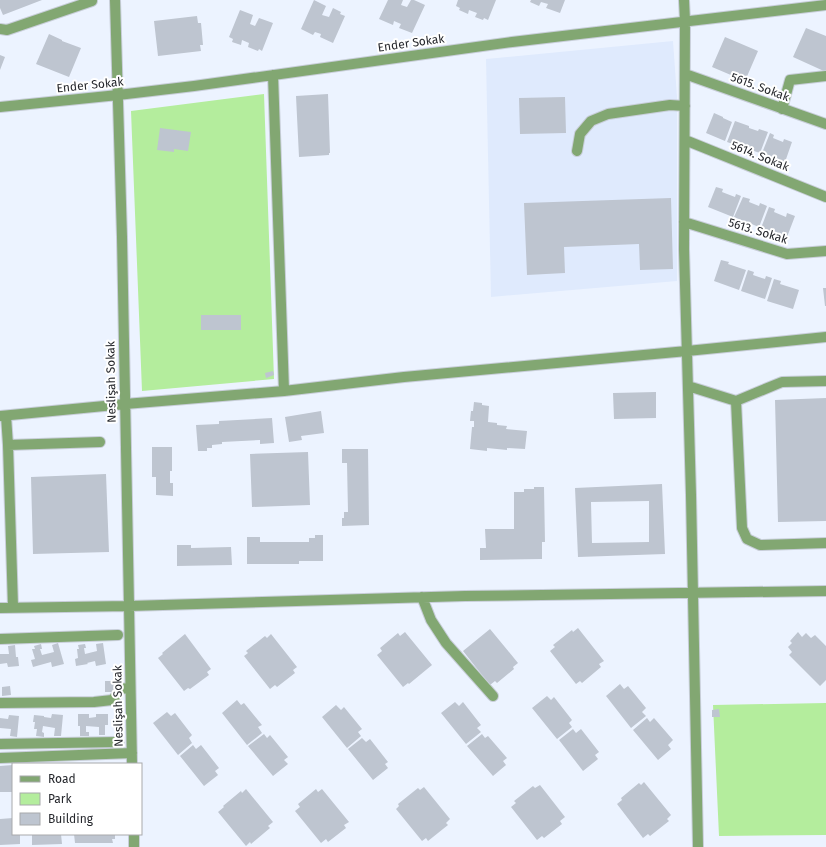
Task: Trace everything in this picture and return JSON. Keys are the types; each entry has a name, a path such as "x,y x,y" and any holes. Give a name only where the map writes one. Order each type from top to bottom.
{"street":[{"name":"Neslişah Sokak","path":"115,0 122,245 132,763"},
{"path":"684,0 684,248 691,495 698,847"},
{"path":"0,29 7,30 92,1"},
{"name":"Ender Sokak","path":"0,107 118,95 512,42 822,4"},
{"name":"5615. Sokak","path":"685,74 826,124"},
{"path":"273,75 284,391"},
{"path":"782,109 790,80 826,76"},
{"path":"578,151 580,134 591,121 608,114 670,105 685,106"},
{"name":"5614. Sokak","path":"685,140 826,197"},
{"name":"5613. Sokak","path":"684,222 787,254 826,251"},
{"path":"13,608 8,445 3,416 284,391 404,377 826,337"},
{"path":"688,386 736,401 782,382 826,381"},
{"path":"736,401 742,528 747,539 760,545 826,543"},
{"path":"8,445 100,442"},
{"path":"0,608 129,606 422,597 826,591"},
{"path":"422,597 431,620 446,643 494,696"},
{"path":"0,639 118,635"},
{"path":"0,703 106,701 112,700 118,695 120,688 130,688"},
{"path":"0,744 119,742"},
{"path":"0,758 132,753"},
{"path":"134,835 134,847"}],"shaded area":[{"path":"673,41 677,97 677,281 491,297 486,59"}],"green space":[{"path":"264,94 274,379 142,391 131,111"},
{"path":"826,703 826,835 719,836 713,705"}],"building":[{"path":"0,0 42,0 3,15 0,8"},
{"path":"314,0 326,6 322,15 329,17 333,8 345,16 333,43 320,37 321,34 315,32 313,35 301,29"},
{"path":"388,0 403,0 401,5 407,7 411,0 425,5 412,33 399,28 401,24 394,21 393,25 379,19"},
{"path":"458,0 496,0 488,20 484,18 483,20 475,17 477,13 469,10 468,14 459,10 460,8 456,6"},
{"path":"531,0 565,0 560,13 546,8 548,4 541,2 539,6 530,2"},
{"path":"240,10 253,15 250,24 255,26 259,18 273,23 262,51 248,47 249,43 242,40 241,45 232,42 233,39 229,37"},
{"path":"197,16 198,23 201,23 203,45 200,45 201,51 158,56 154,21"},
{"path":"806,28 826,36 826,72 793,57"},
{"path":"49,34 62,41 81,48 69,77 36,64"},
{"path":"725,37 758,51 745,81 712,67"},
{"path":"0,55 5,57 0,70"},
{"path":"328,94 330,153 329,155 299,157 296,96"},
{"path":"565,97 566,133 520,134 519,98"},
{"path":"714,113 732,122 725,141 706,133"},
{"path":"735,121 758,131 759,129 768,132 760,153 727,142"},
{"path":"160,128 191,132 188,151 174,149 174,152 157,150"},
{"path":"770,133 774,135 773,138 783,142 784,139 792,142 785,162 762,153"},
{"path":"716,187 723,189 722,192 735,197 736,194 741,196 733,217 708,207"},
{"path":"743,197 750,199 749,202 759,206 760,203 767,206 759,227 734,217"},
{"path":"671,198 673,269 640,270 639,244 564,247 565,273 527,275 524,203"},
{"path":"769,207 775,209 774,212 786,217 787,213 795,216 787,237 761,228"},
{"path":"721,260 746,270 739,290 714,281"},
{"path":"748,270 754,272 753,275 765,279 766,276 772,278 765,299 741,291"},
{"path":"774,279 781,281 780,284 799,290 793,309 767,301"},
{"path":"823,288 826,288 826,306 825,306"},
{"path":"201,315 241,315 241,330 201,330"},
{"path":"273,371 274,375 266,378 265,373"},
{"path":"656,392 656,418 614,419 613,393"},
{"path":"826,398 826,521 778,522 775,400"},
{"path":"474,402 489,406 488,422 507,426 506,429 527,431 525,449 507,448 507,450 487,448 487,451 470,449 474,421 470,421"},
{"path":"321,411 324,433 301,436 302,440 289,442 285,417"},
{"path":"272,418 274,443 260,444 260,440 222,442 222,444 212,445 212,448 207,448 207,451 198,451 196,425 219,424 219,421"},
{"path":"152,447 172,447 172,471 170,471 170,483 173,483 173,496 156,495 156,477 152,477"},
{"path":"342,449 368,449 369,525 342,526 344,512 348,512 347,463 342,463"},
{"path":"308,452 310,505 252,507 250,454"},
{"path":"106,474 109,552 33,554 31,477"},
{"path":"662,484 665,554 578,557 575,488","holes":["649,501 649,542 592,543 591,502"]},
{"path":"534,487 544,487 545,542 542,542 542,559 480,560 480,548 486,548 485,529 514,529 514,492 524,492 524,489 534,489"},
{"path":"315,535 323,535 323,561 299,561 299,564 247,564 247,537 260,537 260,542 309,542 309,538 315,538"},
{"path":"177,545 191,545 191,548 231,547 232,565 177,566"},
{"path":"578,628 604,661 599,664 601,667 582,683 580,681 576,684 550,651 555,647 553,645 572,630 573,632"},
{"path":"490,629 518,663 513,667 514,669 497,683 495,681 490,685 463,651"},
{"path":"405,632 432,665 409,684 408,683 403,687 377,655 382,651 380,648 398,633 400,636"},
{"path":"798,632 802,637 806,633 811,638 815,635 826,646 826,680 820,686 789,655 792,652 788,647 792,643 790,641"},
{"path":"185,634 211,669 207,672 209,675 190,689 188,688 184,691 158,658"},
{"path":"271,634 297,667 293,670 295,673 277,687 275,685 270,689 244,656 248,653 246,651 265,636 267,638"},
{"path":"58,643 64,664 52,667 51,662 33,667 31,660 35,659 32,649 35,649 34,646 41,644 42,649 40,649 42,655 54,652 52,645"},
{"path":"103,643 106,664 96,666 95,661 76,666 75,659 78,658 78,645 85,644 85,654 97,651 96,644"},
{"path":"15,645 16,657 18,657 19,666 8,667 7,663 0,664 0,654 9,654 8,646"},
{"path":"105,681 114,681 114,692 105,692"},
{"path":"620,684 624,689 628,686 646,708 642,712 646,716 631,728 606,696"},
{"path":"10,686 11,695 2,696 2,687"},
{"path":"547,696 551,700 554,697 572,720 569,723 572,727 557,739 532,708"},
{"path":"237,700 241,705 244,703 262,725 258,727 262,733 247,745 222,713"},
{"path":"455,702 459,706 463,702 481,725 477,728 481,732 466,744 441,713"},
{"path":"336,705 341,710 344,707 362,729 358,732 361,736 347,748 322,717"},
{"path":"719,709 720,717 712,717 712,710"},
{"path":"167,712 171,716 175,713 192,735 189,738 192,743 178,755 153,723"},
{"path":"52,714 63,715 61,736 54,736 55,728 43,726 42,732 44,733 44,737 36,736 37,729 34,729 35,722 33,722 34,715 51,718"},
{"path":"78,714 89,714 89,718 96,717 96,714 108,714 108,725 105,725 105,735 99,735 99,727 86,726 86,732 89,732 89,736 80,736"},
{"path":"9,715 19,716 17,737 10,736 11,729 0,728 0,718 8,719"},
{"path":"647,718 650,722 654,718 673,740 668,745 671,749 658,760 633,730"},
{"path":"573,729 576,733 581,729 599,752 595,755 598,759 583,771 559,740"},
{"path":"264,734 267,738 270,735 288,757 284,760 288,764 273,776 248,746"},
{"path":"482,734 485,738 488,736 507,758 503,761 506,765 493,776 467,746"},
{"path":"362,738 366,742 370,739 388,762 385,764 388,768 373,780 348,749"},
{"path":"193,745 196,749 201,745 219,768 215,771 218,775 204,786 180,756"},
{"path":"12,765 12,792 0,792 0,766"},
{"path":"644,782 671,815 667,819 669,821 650,836 648,834 643,838 617,804 622,800 621,798 639,783 641,785"},
{"path":"540,785 565,817 560,821 562,824 544,838 542,836 537,840 511,807 516,803 514,801 533,786 535,788"},
{"path":"424,787 450,819 446,823 448,825 428,841 426,838 422,841 396,809 399,806 398,804 418,788 420,790"},
{"path":"246,789 273,822 268,826 270,828 251,844 250,842 246,846 218,812 241,791 242,793"},
{"path":"316,789 318,792 322,789 349,822 344,825 346,828 328,842 326,839 321,843 295,811 300,807 298,804"},
{"path":"12,818 12,835 20,835 20,844 0,845 0,819"},
{"path":"32,835 61,835 62,844 32,845"},
{"path":"74,835 115,835 115,839 112,839 113,843 75,843"}]}
